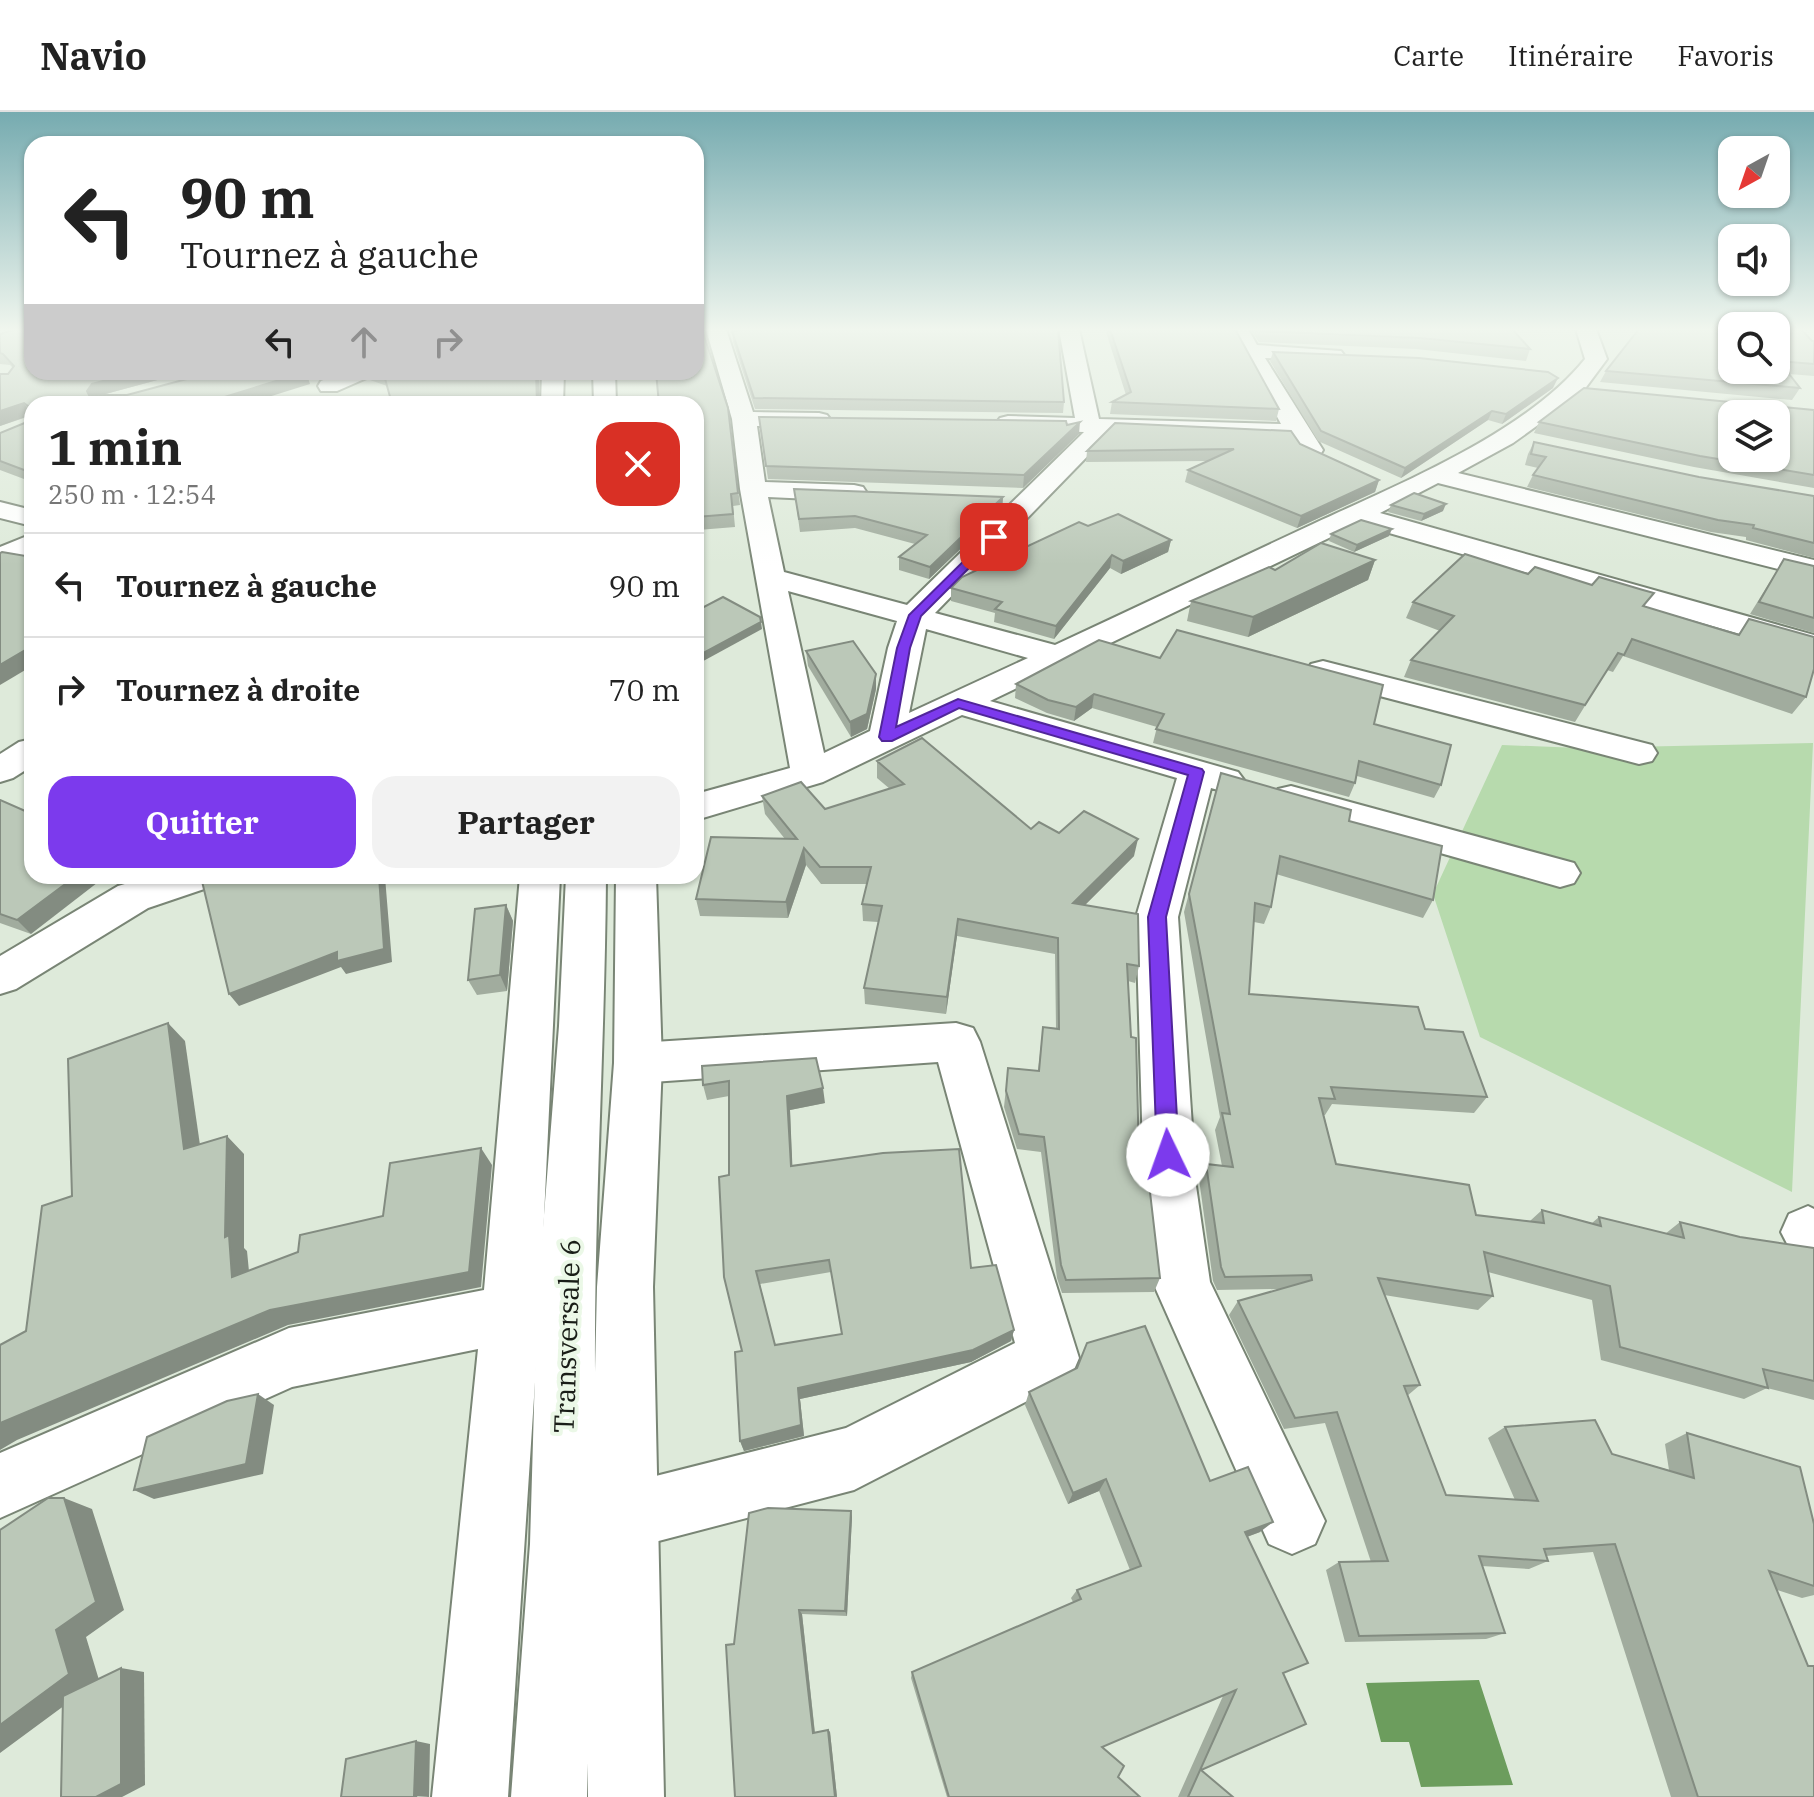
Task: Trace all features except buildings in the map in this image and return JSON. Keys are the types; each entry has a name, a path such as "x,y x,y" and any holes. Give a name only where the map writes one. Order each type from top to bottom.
{"street":[{"path":"741,408 753,489 810,774"},
{"path":"1092,408 1097,424"},
{"path":"1284,408 1307,448 1334,461"},
{"path":"704,805 810,774 1436,475 1518,441 1553,408"},
{"path":"744,419 838,420"},
{"path":"979,422 1298,432"},
{"path":"887,737 904,648 915,615 1034,499 1097,424"},
{"path":"1436,475 1814,569"},
{"path":"1376,480 1403,492"},
{"path":"753,489 878,494"},
{"path":"1003,498 1034,499"},
{"path":"0,510 24,516"},
{"path":"1356,515 1814,645"},
{"path":"0,558 24,546"},
{"path":"770,577 1058,656"},
{"path":"1133,620 1179,633"},
{"path":"1287,662 1639,753"},
{"path":"958,703 1560,873"},
{"path":"0,735 24,745"},
{"path":"0,770 24,754"},
{"path":"1197,772 1157,917 1170,1186 1182,1285 1292,1521"},
{"path":"0,977 133,897 174,884"},
{"path":"541,884 556,1025"},
{"path":"470,1797 538,1308 556,1025 584,884"},
{"path":"626,1797 625,1287 638,1063 636,884"},
{"path":"624,1517 854,1458 1049,1358 956,1042 638,1063"},
{"path":"0,1486 289,1358 538,1308"},
{"name":"Transversale 6","path":"538,1308 563,1544 549,1797"}],"shaded area":[{"path":"1813,743 1792,1192 1480,1037 1433,894 1502,745 1580,748"},
{"path":"1479,1680 1513,1785 1421,1787 1409,1742 1381,1742 1366,1683"}],"route":[{"path":"994,537 915,615 904,648 887,737 958,703 1197,772 1157,917 1168,1155"}]}
